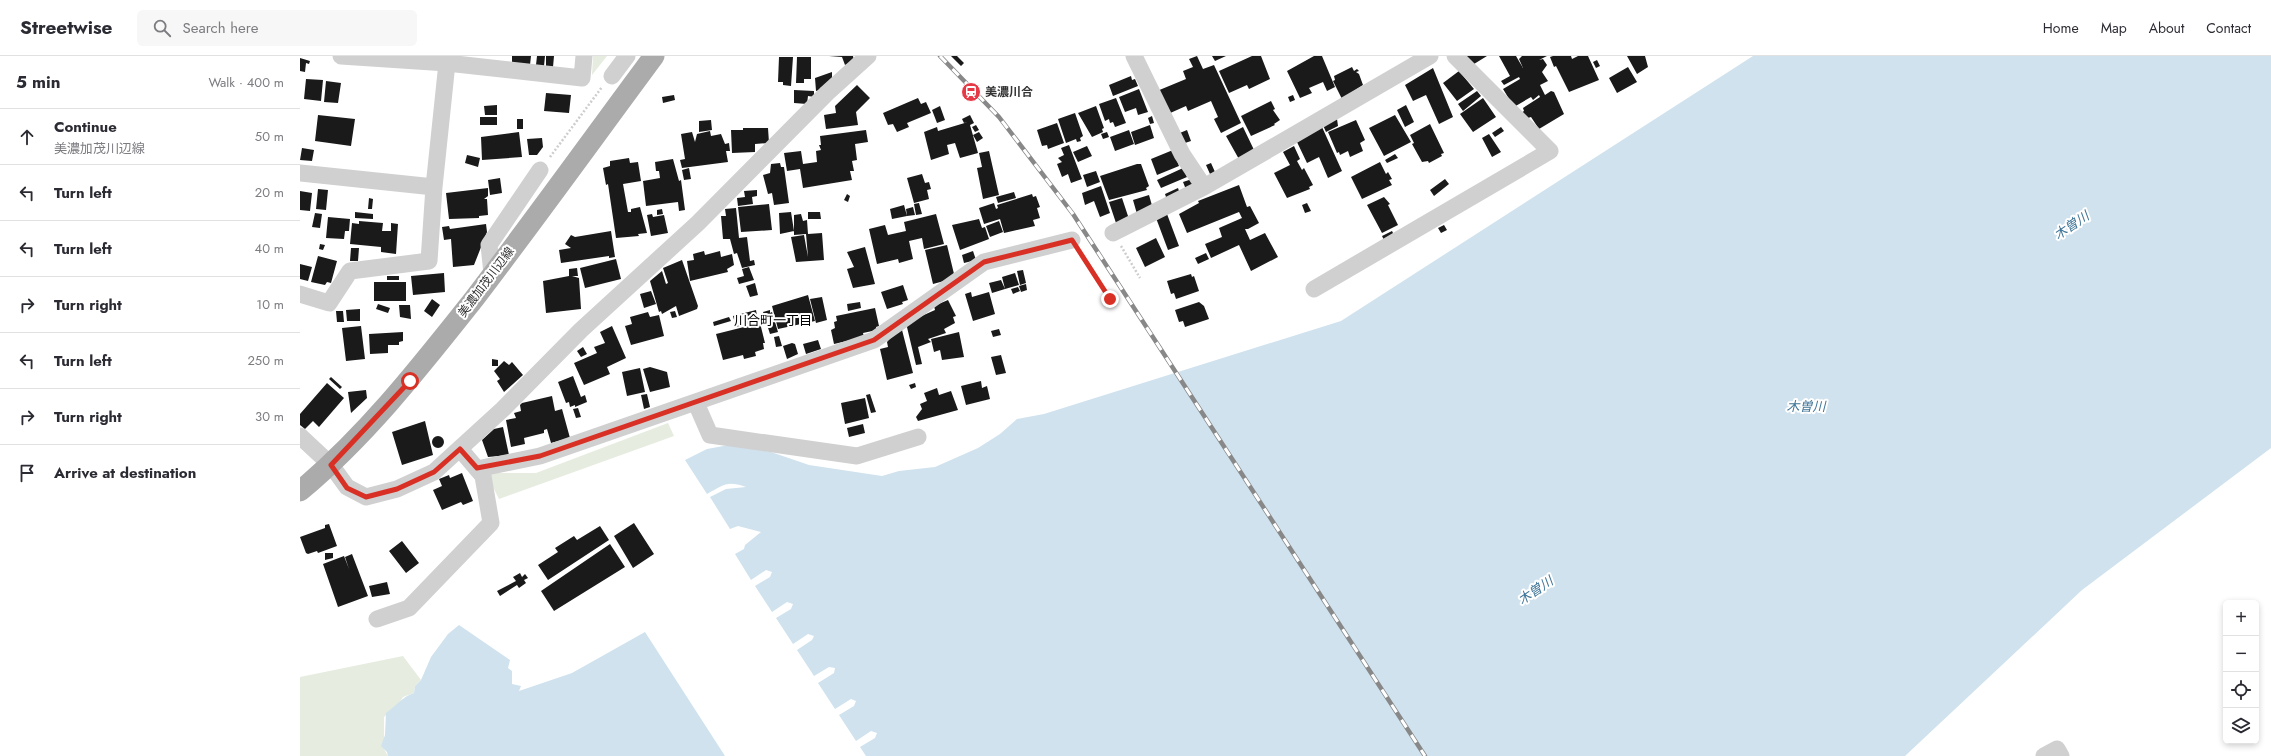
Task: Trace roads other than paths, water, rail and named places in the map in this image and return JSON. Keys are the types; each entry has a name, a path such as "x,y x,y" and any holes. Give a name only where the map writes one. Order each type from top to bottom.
{"main road":[{"name":"美濃加茂川辺線","path":"300,491 331,465 410,381 492,274 654,56"}],"street":[{"path":"341,56 446,63 582,78 584,56"},
{"path":"612,76 627,56"},
{"path":"300,436 331,465 347,488 366,497 397,489 434,472 504,409 581,330 698,223 827,93 868,56"},
{"path":"1134,56 1182,154 1204,187"},
{"path":"1113,233 1204,187 1430,56"},
{"path":"1314,289 1550,151 1455,56"},
{"path":"300,294 329,303 350,271 429,261 434,187 446,63"},
{"path":"492,274 489,245 540,170"},
{"path":"300,173 434,187"},
{"path":"477,468 540,456 874,340 984,262 1072,240"},
{"path":"696,403 710,435 857,456 918,437"},
{"path":"377,619 409,608 491,523 483,476 460,449"},
{"path":"2044,756 2057,749 2061,756"}],"water":[{"name":"木曽川","path":"1753,56 2271,56 2271,448 2082,590 1905,756 866,756 860,747 875,738 877,733 871,731 856,741 839,715 854,706 856,701 851,699 835,709 818,683 834,673 835,668 829,667 814,676 797,650 812,640 814,636 808,634 793,644 776,618 791,609 793,604 787,602 772,612 755,586 770,577 772,572 766,570 751,580 735,554 744,549 745,545 761,532 738,526 730,529 710,497 726,489 746,487 734,484 725,484 707,494 685,460 707,449 729,445 771,452 809,465 882,476 899,471 935,467 978,448 1000,434 1017,419 1044,414 1341,321"},
{"path":"459,625 510,660 508,668 512,671 512,684 521,686 519,691 572,673 645,632 725,756 388,756 387,752 381,746 385,735 386,713 403,699 414,693 415,686 421,680 431,657 448,634"}],"railway":[{"path":"940,56 999,117 1073,214 1425,756"}],"place":[{"name":"美濃川合","path":"971,92"}],"district":[{"name":"川合町一丁目","path":"773,320"}]}
